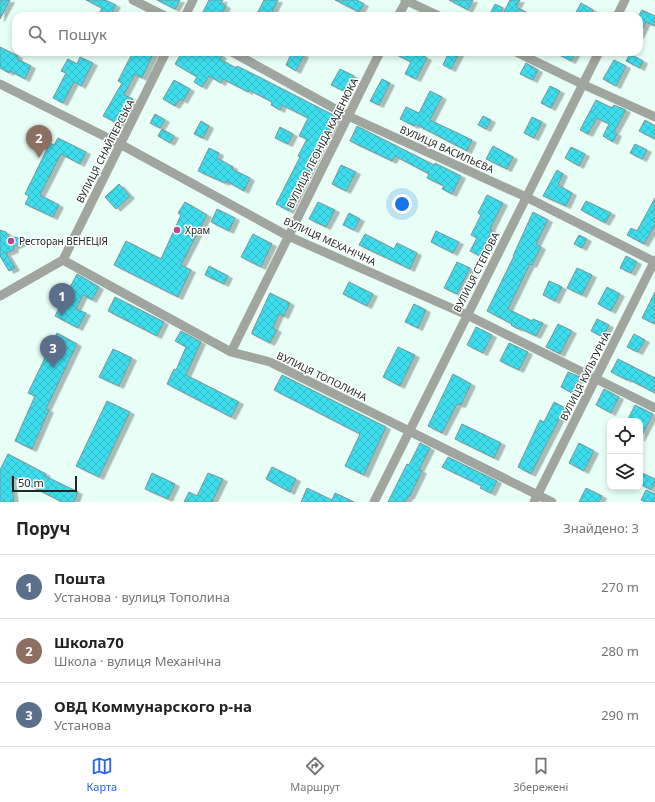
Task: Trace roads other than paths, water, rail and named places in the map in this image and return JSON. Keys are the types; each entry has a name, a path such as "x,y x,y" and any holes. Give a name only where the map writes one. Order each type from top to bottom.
{"street":[{"path":"133,0 157,12"},
{"path":"186,12 193,0"},
{"path":"400,12 406,0 431,12"},
{"path":"619,12 625,0"},
{"name":"ВУЛИЦЯ СНАЙПЕРСЬКА","path":"63,260 164,56"},
{"name":"ВУЛИЦЯ ВАСИЛЬЄВА","path":"239,56 348,116 526,197 655,261"},
{"name":"ВУЛИЦЯ ЛЕОНІДА КАДЕНЮКА","path":"231,352 378,56"},
{"path":"524,56 655,117"},
{"name":"ВУЛИЦЯ СТЕПОВА","path":"374,502 597,56"},
{"name":"ВУЛИЦЯ МЕХАНІЧНА","path":"0,84 120,144 288,236 467,315 655,408"},
{"path":"0,296 63,260"},
{"name":"ВУЛИЦЯ ТОПОЛИНА","path":"63,260 231,352 270,362 409,431 536,498 552,502"},
{"name":"ВУЛИЦЯ КУЛЬТУРНА","path":"536,498 655,261"}],"place":[{"name":"Школа70","path":"39,158"},
{"name":"Храм","path":"177,230"},
{"name":"Ресторан ВЕНЕЦІЯ","path":"11,241"},
{"name":"Пошта","path":"62,316"},
{"name":"ОВД Коммунарского р-на","path":"53,368"}]}
